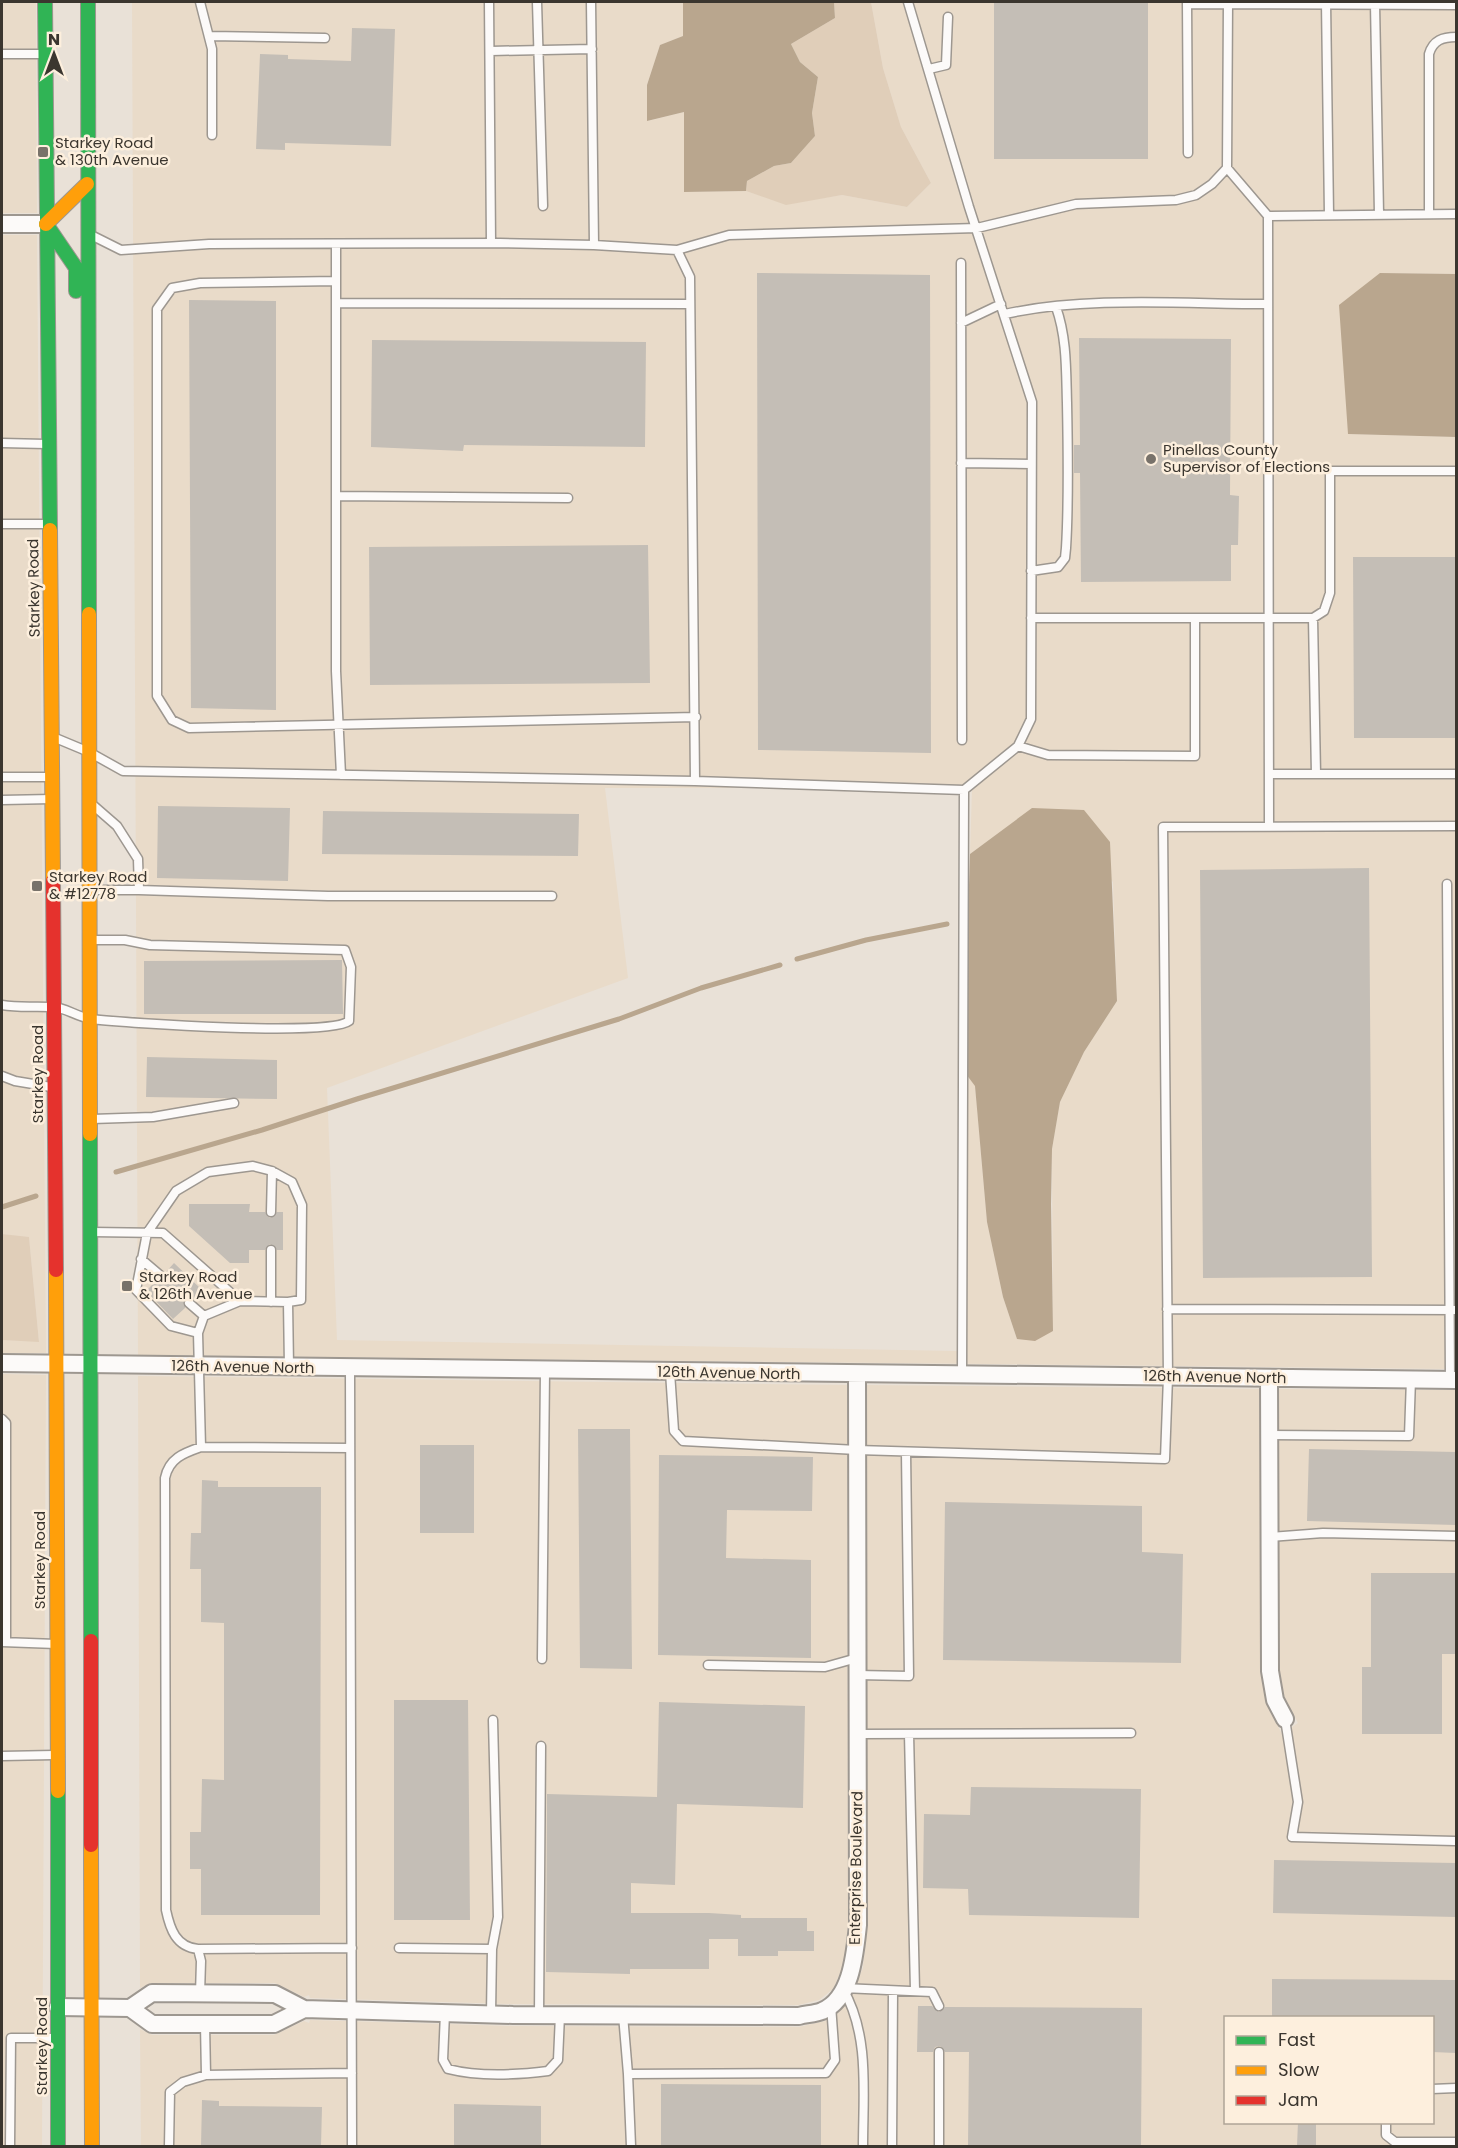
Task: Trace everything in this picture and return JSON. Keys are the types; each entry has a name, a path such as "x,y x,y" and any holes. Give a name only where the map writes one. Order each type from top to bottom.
{"main road":[{"name":"Starkey Road","path":"45,2 57,1364 58,2146"},
{"path":"88,2 88,1018 92,2146"},
{"path":"87,184 46,224 76,268 75,370 87,385"}],"street":[{"path":"2,224 46,224"},
{"name":"126th Avenue North","path":"2,1363 1453,1380"},
{"name":"Enterprise Boulevard","path":"831,2004 841,1996 854,1967 858,1924 857,1374"},
{"path":"1269,1378 1270,1671 1275,1700 1285,1719"},
{"path":"58,2007 129,2008 152,1994 275,1994 304,2009 539,2015 799,2016 823,2010 831,2004"},
{"path":"129,2008 152,2024 274,2024 304,2009"}],"lane":[{"path":"200,2 212,49 212,135"},
{"path":"489,2 491,243"},
{"path":"537,2 541,51 543,206"},
{"path":"591,2 594,244"},
{"path":"51,736 89,752 123,771 695,781 964,790 1018,746 1031,719 1032,402 976,228 908,2"},
{"path":"1326,2 1329,215"},
{"path":"1188,153 1187,3 1326,2 1456,5"},
{"path":"1228,3 1227,168 1268,216 1269,826"},
{"path":"1375,4 1379,214"},
{"path":"928,69 946,65 948,17"},
{"path":"210,36 325,38"},
{"path":"1429,214 1429,54 1431,47 1440,39 1456,37"},
{"path":"491,51 592,49"},
{"path":"2,54 46,54"},
{"path":"87,234 121,250 209,244 491,243 594,244 677,250 729,235 976,228 1076,204 1186,198 1196,195 1212,184 1227,168"},
{"path":"1268,216 1456,213"},
{"path":"336,244 336,671 341,775"},
{"path":"677,250 690,277 695,781"},
{"path":"961,262 962,740"},
{"path":"336,281 200,283 172,288 157,309 157,696 172,720 189,728 696,717"},
{"path":"336,303 690,304"},
{"path":"961,322 1001,304"},
{"path":"1005,314 1056,307 1268,304"},
{"path":"1031,571 1058,567 1065,558 1066,548 1068,456 1065,352 1063,330 1056,307"},
{"path":"2,443 49,444"},
{"path":"961,463 1031,464"},
{"path":"1031,618 1313,618 1324,611 1330,593 1330,471 1456,471"},
{"path":"336,496 568,498"},
{"path":"2,524 50,524"},
{"path":"1018,746 1048,755 1194,756 1195,618"},
{"path":"1313,618 1316,774"},
{"path":"1269,774 1456,774"},
{"path":"2,777 52,777"},
{"path":"963,1375 964,790"},
{"path":"2,800 52,800"},
{"path":"89,802 117,826 138,859 140,890"},
{"path":"670,1372 674,1431 683,1441 906,1452 1165,1459 1168,1377 1162,827 1456,826"},
{"path":"1447,884 1453,1380"},
{"path":"89,890 328,896 552,896"},
{"path":"2,1005 22,1008 54,1007 88,1018 270,1029 323,1029 344,1026 349,1021 351,967 345,950 150,945 125,940 89,940"},
{"path":"2,1076 54,1088"},
{"path":"89,1119 153,1117 234,1103"},
{"path":"198,1333 171,1326 136,1290 147,1233 176,1191 208,1172 253,1166 272,1171 292,1182 302,1205 301,1300 240,1301 204,1317 198,1333 201,1447"},
{"path":"271,1212 272,1171"},
{"path":"89,1232 164,1233 240,1301"},
{"path":"271,1250 271,1302"},
{"path":"141,1259 161,1276"},
{"path":"288,1302 289,1367"},
{"path":"189,1303 204,1317"},
{"path":"1167,1309 1453,1310"},
{"path":"350,1368 352,2146"},
{"path":"542,1659 545,1371"},
{"path":"1269,1435 1409,1436 1411,1379"},
{"path":"2,1419 6,1423 4,1642 57,1644"},
{"path":"350,1448 201,1447 174,1459 167,1468 165,1478 166,1910 172,1932 180,1942 198,1949 352,1948"},
{"path":"708,1665 857,1666 909,1676 906,1452"},
{"path":"1269,1537 1323,1533 1456,1536"},
{"path":"1285,1719 1298,1802 1292,1837 1455,1841"},
{"path":"491,2014 492,1949 498,1917 493,1720"},
{"path":"857,1734 1131,1733"},
{"path":"909,1734 915,1990"},
{"path":"539,2015 541,1746"},
{"path":"2,1756 57,1755"},
{"path":"399,1948 492,1949"},
{"path":"198,1949 201,1961 200,1994"},
{"path":"843,1988 932,1992 939,2007"},
{"path":"843,1988 853,2006 859,2029 863,2146"},
{"path":"892,2146 893,1991"},
{"path":"628,2074 826,2073 835,2060 831,2004"},
{"path":"445,2013 443,2060 448,2069 461,2072 525,2074 548,2071 558,2060 560,2015"},
{"path":"623,2015 631,2146"},
{"path":"205,2024 206,2075"},
{"path":"10,2146 11,2038 58,2038"},
{"path":"939,2052 939,2146"},
{"path":"169,2146 170,2092 183,2082 206,2075 352,2073"},
{"path":"1434,2089 1456,2088"},
{"path":"1386,2124 1386,2135 1395,2142 1456,2142"}],"shaded area":[{"path":"2,2 36,2 37,213 2,213"},
{"path":"132,2 683,2 683,36 660,45 647,85 648,121 684,112 684,192 746,191 786,204 842,195 907,207 931,183 901,127 883,68 871,2 1456,2 1456,274 1381,273 1348,434 1456,437 1456,1369 138,1355","holes":["605,788 972,788 970,854 1032,809 1113,882 1117,1001 1084,1052 1060,1102 1052,1149 1053,1331 1017,1339 1003,1297 987,1222 975,1085 963,1070 957,1351 337,1340 327,1088 628,978"]},
{"path":"683,2 834,2 835,18 791,44 800,62 818,77 812,113 815,136 791,163 774,166 747,181 746,191 684,192 684,112 647,121 647,85 660,45 683,36"},
{"path":"834,2 871,2 883,68 901,127 931,183 907,207 842,195 786,205 746,191 747,181 774,166 791,163 815,136 812,113 818,77 800,62 791,44 835,18"},
{"path":"2,235 37,235 46,1353 2,1353 2,1340 39,1341 29,1238 2,1234"},
{"path":"1380,273 1456,274 1456,437 1348,434 1339,305"},
{"path":"1032,808 1084,810 1110,842 1117,1001 1084,1052 1060,1102 1052,1149 1053,1331 1035,1341 1017,1339 1003,1297 987,1222 975,1086 963,1070 970,854"},
{"path":"2,1234 29,1237 39,1342 2,1340"},
{"path":"2,1374 46,1375 42,2146 2,2146"},
{"path":"138,1376 847,1385 848,1924 844,1964 833,1989 819,2000 798,2005 513,2004 310,1998 309,1995 304,1997 275,1983 152,1983 140,1988"},
{"path":"867,1385 1260,1389 1260,1671 1266,1703 1282,1734 1298,1723 1284,1696 1279,1670 1279,1389 1456,1390 1456,2146 141,2146 140,2029 152,2035 274,2035 304,2021 309,2023 310,2020 513,2026 799,2027 825,2021 847,2005 863,1968 867,1925"}],"building":[{"path":"994,2 1148,2 1148,159 994,159"},
{"path":"352,28 395,29 391,146 285,143 285,150 256,149 260,54 288,55 288,59 351,61"},
{"path":"757,273 930,275 931,753 758,750"},
{"path":"189,300 276,301 276,710 191,708"},
{"name":"Pinellas County Supervisor of Elections","path":"1079,338 1231,339 1230,495 1239,496 1238,545 1231,545 1231,581 1081,582 1080,473 1074,473 1074,445 1080,445"},
{"path":"372,340 646,342 645,447 464,445 463,451 371,447"},
{"path":"648,545 650,683 370,685 369,547"},
{"path":"1353,557 1456,557 1456,738 1354,738"},
{"path":"158,806 290,808 288,881 157,878"},
{"path":"323,811 579,814 578,856 322,854"},
{"path":"1369,868 1372,1277 1203,1278 1200,870"},
{"path":"342,960 343,1014 144,1014 144,961"},
{"path":"147,1057 277,1060 277,1099 146,1097"},
{"path":"189,1204 250,1204 249,1212 265,1212 270,1218 277,1212 283,1212 283,1250 277,1250 270,1244 265,1250 249,1250 249,1263 230,1263 189,1226"},
{"path":"174,1263 202,1290 194,1299 185,1298 185,1308 173,1319 146,1291 156,1281 165,1281 166,1272"},
{"path":"578,1429 630,1429 632,1669 580,1668"},
{"path":"420,1445 474,1445 474,1533 420,1533"},
{"path":"1309,1449 1456,1452 1456,1525 1307,1521"},
{"path":"659,1455 813,1457 812,1511 727,1510 726,1558 811,1560 811,1658 658,1655"},
{"path":"202,1480 218,1481 218,1487 321,1487 320,1915 201,1915 201,1869 190,1869 190,1832 201,1832 202,1779 224,1780 224,1623 201,1622 201,1569 190,1569 191,1533 201,1533"},
{"path":"945,1502 1142,1506 1142,1552 1183,1554 1181,1663 943,1660"},
{"path":"1371,1573 1456,1573 1456,1654 1442,1654 1442,1734 1362,1734 1362,1667 1371,1667"},
{"path":"394,1700 468,1700 470,1920 394,1920"},
{"path":"659,1702 805,1706 803,1808 677,1804 675,1885 631,1883 631,1913 709,1913 741,1915 741,1918 807,1918 807,1931 814,1931 814,1951 778,1951 778,1956 738,1956 738,1939 709,1939 709,1969 630,1969 630,1974 546,1972 547,1794 657,1797"},
{"path":"971,1787 1141,1789 1139,1918 969,1915 968,1889 923,1888 924,1814 970,1815"},
{"path":"1274,1860 1456,1863 1456,1917 1273,1913"},
{"path":"1272,1979 1456,1980 1456,2053 1434,2052 1434,2016 1272,2016"},
{"path":"918,2006 932,2006 939,2012 945,2007 1142,2008 1141,2146 968,2146 969,2052 945,2052 940,2046 935,2047 933,2052 917,2052"},
{"path":"661,2084 821,2085 821,2146 661,2146"},
{"path":"202,2100 219,2101 219,2106 322,2107 321,2146 201,2146"},
{"path":"454,2104 541,2106 541,2146 454,2146"},
{"path":"1298,2124 1316,2124 1316,2146 1297,2146"}],"waterway":[{"path":"797,959 866,940 947,924"},
{"path":"116,1172 262,1130 619,1019 701,988 780,965"},
{"path":"2,1207 36,1196"}],"traffic: fast":[{"path":"45,2 50,530"},
{"path":"88,2 89,614"},
{"path":"46,224 76,268 76,291"},
{"path":"90,1134 91,1641"},
{"path":"58,1791 58,2146"}],"traffic: slow":[{"path":"46,224 87,184"},
{"path":"50,530 53,881"},
{"path":"89,614 90,1134"},
{"path":"56,1270 58,1791"},
{"path":"91,1845 92,2146"}],"traffic: jam":[{"path":"53,881 56,1270"},
{"path":"91,1641 91,1845"}],"place":[{"name":"Starkey Road & 130th Avenue","path":"43,152"},
{"name":"Pinellas County Supervisor of Elections","path":"1151,459"},
{"name":"Starkey Road & #12778","path":"37,886"},
{"name":"Starkey Road & 126th Avenue","path":"127,1286"}]}
